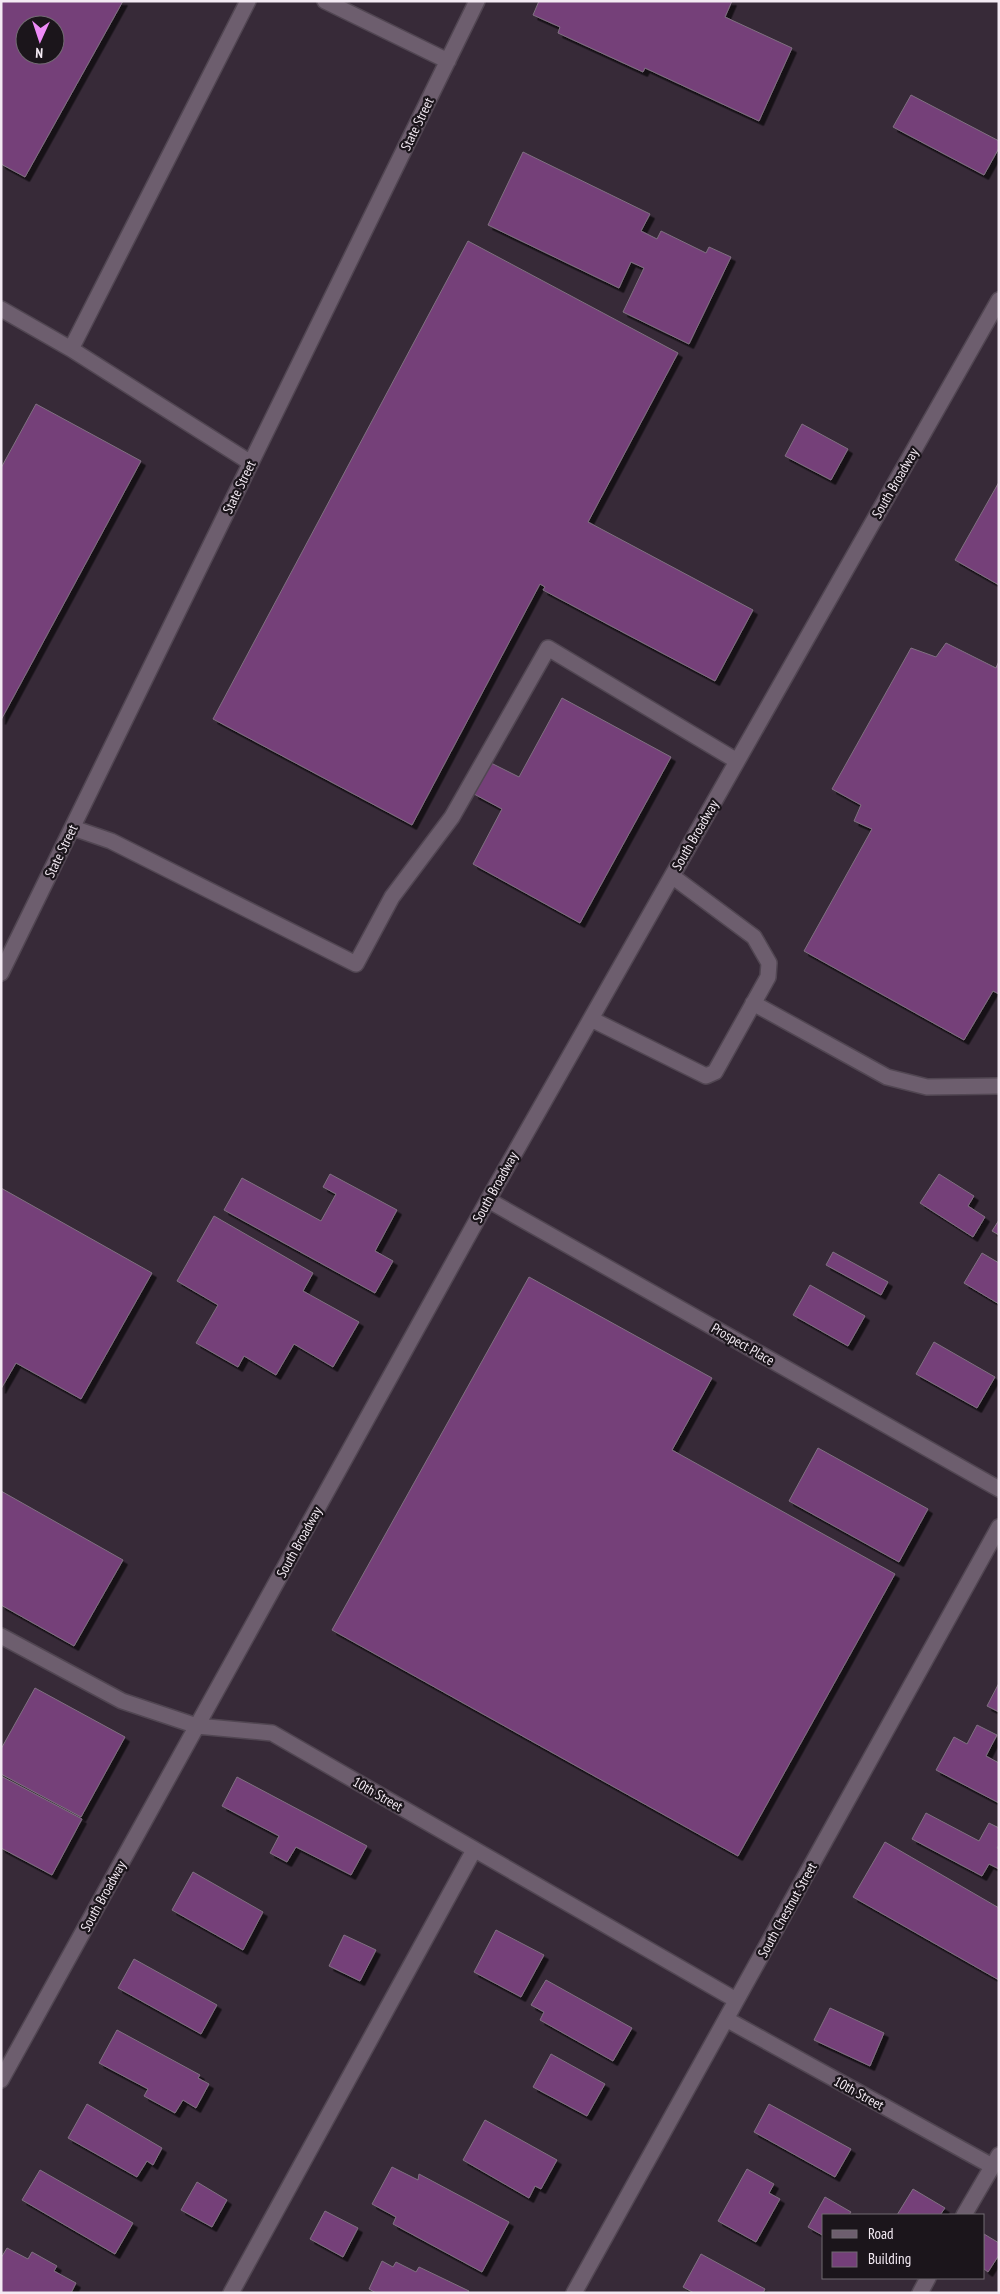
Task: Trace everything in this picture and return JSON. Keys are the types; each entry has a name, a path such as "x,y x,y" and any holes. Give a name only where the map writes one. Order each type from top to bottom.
{"street":[{"path":"70,348 248,1"},
{"path":"325,1 448,61"},
{"name":"State Street","path":"3,968 477,1"},
{"name":"South Broadway","path":"1,2080 488,1200 999,300"},
{"path":"1,309 70,348 251,463"},
{"path":"73,828 111,841 356,964 392,898 452,816 548,648 737,761"},
{"path":"590,1019 706,1076 715,1072 768,977 769,963 754,937 672,876"},
{"path":"753,1003 887,1077 927,1087 999,1086"},
{"name":"Prospect Place","path":"488,1200 999,1489"},
{"name":"South Chestnut Street","path":"574,2293 999,1527"},
{"name":"10th Street","path":"1,1636 122,1700 197,1726 272,1733 736,2000"},
{"path":"231,2293 474,1850"},
{"name":"10th Street","path":"726,2019 995,2160"},
{"path":"965,2214 995,2160"},
{"path":"920,2293 927,2279"}],"building":[{"path":"1,1 123,1 25,177 1,164"},
{"path":"539,1 732,1 725,17 792,48 759,121 645,68 643,72 558,33 560,27 533,15"},
{"path":"911,95 999,141 999,148 984,175 893,127"},
{"path":"523,152 650,214 641,231 657,239 661,231 706,253 709,247 731,257 689,344 623,312 644,268 631,262 619,288 488,225"},
{"path":"468,241 678,353 588,522 753,610 715,681 543,590 545,587 540,584 412,825 213,719"},
{"path":"36,404 141,461 1,720 1,468"},
{"path":"802,424 848,449 831,480 785,456"},
{"path":"999,482 999,585 955,560"},
{"path":"946,643 996,668 999,661 999,994 993,991 964,1040 804,951 872,829 854,821 861,805 832,789 911,648 936,657"},
{"path":"562,698 671,757 580,923 473,864 502,809 474,794 491,763 519,777"},
{"path":"330,1174 397,1210 375,1251 393,1261 375,1293 224,1210 242,1178 321,1221 336,1194 323,1187"},
{"path":"939,1174 974,1196 968,1206 985,1217 973,1237 920,1203"},
{"path":"1,1188 152,1273 81,1399 16,1363 1,1389"},
{"path":"214,1216 313,1273 303,1291 359,1322 333,1367 294,1344 276,1375 244,1356 238,1367 196,1343 218,1305 177,1281"},
{"path":"999,1220 999,1235 992,1231"},
{"path":"833,1252 888,1282 881,1295 826,1265"},
{"path":"982,1253 999,1263 999,1304 964,1283"},
{"path":"529,1277 712,1378 672,1450 895,1574 738,1856 332,1630"},
{"path":"810,1285 865,1316 848,1346 793,1315"},
{"path":"934,1342 995,1377 977,1408 916,1374"},
{"path":"818,1448 928,1509 899,1562 789,1501"},
{"path":"1,1491 123,1560 74,1646 1,1605"},
{"path":"999,1683 999,1712 987,1706"},
{"path":"35,1688 125,1737 81,1817 1,1774 1,1749"},
{"path":"977,1725 997,1735 986,1756 999,1763 999,1803 936,1770 954,1737 967,1744"},
{"path":"1,1776 82,1819 52,1875 1,1848"},
{"path":"237,1777 367,1846 351,1875 296,1847 287,1862 270,1853 279,1836 222,1806"},
{"path":"926,1813 979,1841 989,1823 999,1828 999,1845 997,1848 999,1849 999,1869 989,1864 982,1876 912,1839"},
{"path":"885,1842 999,1908 999,1980 853,1897"},
{"path":"193,1872 263,1912 243,1950 172,1910"},
{"path":"496,1930 544,1955 521,1997 474,1972"},
{"path":"344,1935 376,1950 360,1981 329,1966"},
{"path":"134,1959 217,2005 201,2034 118,1988"},
{"path":"546,1980 632,2028 613,2061 540,2020 544,2012 531,2005"},
{"path":"830,2008 884,2033 870,2066 814,2040"},
{"path":"117,2030 200,2075 198,2078 209,2084 196,2108 183,2100 175,2113 144,2096 148,2089 99,2063"},
{"path":"551,2054 605,2084 587,2116 533,2087"},
{"path":"87,2104 162,2148 153,2165 147,2161 137,2177 68,2138"},
{"path":"769,2104 851,2149 835,2177 754,2132"},
{"path":"485,2120 557,2160 541,2189 535,2186 529,2198 463,2160"},
{"path":"392,2167 418,2180 419,2174 509,2222 482,2272 393,2224 396,2217 372,2204"},
{"path":"747,2169 774,2184 769,2193 780,2199 756,2242 718,2221"},
{"path":"40,2170 133,2223 115,2254 22,2200"},
{"path":"197,2182 227,2200 212,2227 181,2210"},
{"path":"913,2189 945,2208 941,2214 898,2214"},
{"path":"825,2197 851,2212 850,2214 822,2214 822,2235 808,2227"},
{"path":"325,2211 358,2228 343,2257 310,2239"},
{"path":"985,2235 999,2243 999,2255 988,2272 985,2270"},
{"path":"7,2248 28,2259 32,2252 57,2266 54,2271 76,2283 71,2293 4,2293 1,2291 1,2258"},
{"path":"701,2254 765,2289 763,2293 694,2293 683,2287"},
{"path":"382,2261 393,2267 396,2262 416,2272 419,2267 469,2291 468,2293 376,2293 369,2289"}]}
